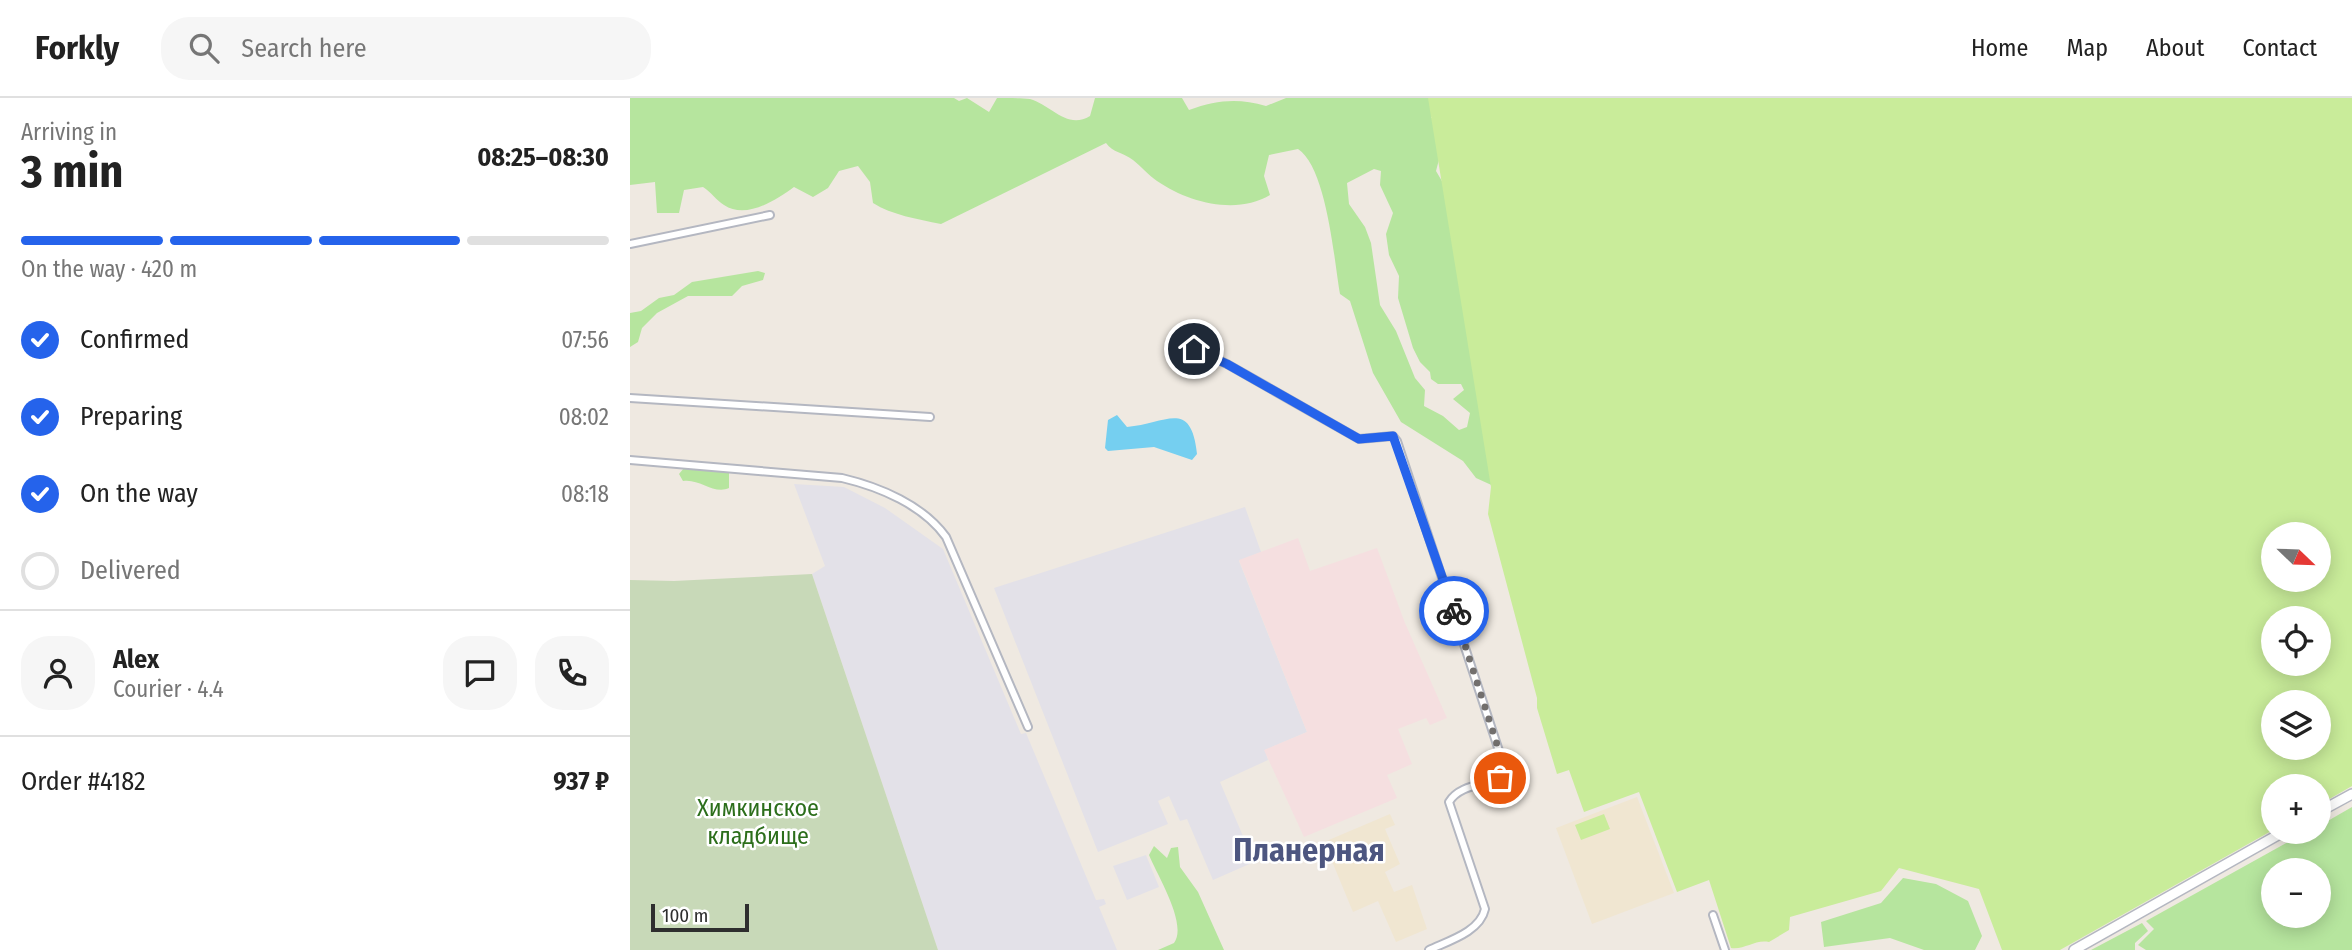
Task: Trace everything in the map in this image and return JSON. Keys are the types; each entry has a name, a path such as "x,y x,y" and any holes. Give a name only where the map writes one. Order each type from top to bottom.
{"main road":[{"path":"2331,805 2352,794"},
{"path":"2074,950 2262,844"}],"street":[{"path":"630,244 770,215"},
{"path":"1194,349 1227,364 1359,439 1393,436 1396,441 1504,766 1503,776 1476,784 1450,798 1449,808 1485,909 1483,919 1474,928 1429,950"},
{"path":"630,398 930,417"},
{"path":"630,460 842,478 874,487 919,511 936,523 946,537 1028,726"},
{"path":"1476,784 1485,764 1493,759 1499,749"},
{"path":"1493,759 1504,766"},
{"path":"1483,771 1486,777 1494,780"},
{"path":"1713,915 1725,950"}],"shaded area":[{"path":"794,484 844,487 885,508 943,549 1021,734 1026,733 1096,900 1104,899 1106,904 1099,907 1117,950 938,950 812,574 825,566"},
{"path":"1245,507 1261,552 1239,561 1307,732 1265,750 1268,760 1220,782 1254,862 1213,880 1187,819 1180,821 1169,796 1158,801 1168,824 1098,852 994,588"},
{"path":"1298,538 1310,571 1377,548 1405,623 1447,718 1430,725 1426,718 1398,729 1412,764 1387,775 1397,798 1304,837 1264,750 1307,732 1239,560"},
{"path":"1637,797 1674,893 1592,924 1556,828"},
{"path":"1390,814 1395,825 1385,829 1400,864 1385,872 1394,892 1412,885 1427,929 1396,942 1378,901 1353,912 1324,842"},
{"path":"1146,855 1159,887 1127,900 1113,866"}],"green space":[{"path":"630,98 954,98 959,101 967,98 989,112 997,98 1022,98 1038,102 1066,118 1082,120 1090,116 1095,98 1182,98 1189,110 1228,101 1266,106 1286,98 1434,98 1431,118 1450,117 1436,171 1446,188 1498,488 1476,478 1463,461 1401,422 1373,373 1350,301 1340,294 1322,194 1308,159 1298,149 1269,155 1264,176 1270,195 1257,201 1228,205 1198,200 1170,189 1106,143 941,224 897,214 873,203 870,182 858,166 839,171 828,188 813,197 794,187 760,206 742,210 724,205 703,187 684,190 679,213 657,213 655,182 630,185","holes":["1374,169 1381,171 1380,185 1393,213 1386,234 1389,255 1399,276 1398,298 1413,348 1420,362 1430,372 1431,379 1438,384 1461,384 1464,390 1453,399 1470,413 1467,427 1459,430 1443,416 1424,406 1425,390 1415,378 1396,331 1380,305 1371,243 1365,227 1349,204 1347,183"]},
{"path":"1428,98 2352,98 2352,786 2331,798 2331,774 2261,774 2261,837 2060,950 2002,950 1979,889 1899,868 1881,891 1790,917 1789,930 1769,942 1731,948 1709,880 1677,892 1639,792 1584,812 1569,770 1557,774 1537,708 1537,698 1488,514 1491,487"},
{"path":"758,271 765,273 763,280 742,286 732,296 688,296 657,313 642,328 638,342 630,347 630,313 641,311 659,298 674,295 692,282"},
{"path":"684,468 729,471 729,488 723,490 683,481 679,474"},
{"name":"Химкинское кладбище","path":"812,574 938,950 630,950 630,580 674,581"},
{"path":"2352,807 2352,950 2146,950 2138,945 2154,929 2146,921 2285,844 2331,844 2331,819"},
{"path":"1604,814 1610,829 1581,840 1575,825"},
{"path":"1154,846 1167,858 1171,848 1178,847 1180,867 1198,892 1224,950 1158,950 1174,943 1177,924 1170,899 1149,855"},
{"path":"1903,878 1936,884 1968,901 1982,936 1975,950 1924,950 1890,938 1824,947 1821,922 1881,903"},
{"path":"2142,923 2148,931 2135,943 2135,950 2091,950"}],"water":[{"path":"1117,415 1127,427 1165,419 1182,420 1189,426 1194,437 1197,454 1192,460 1154,447 1108,451 1105,448 1108,420"}],"way so far":[{"path":"1454,611 1504,766 1503,776 1500,778"}],"district":[{"name":"Планерная","path":"1309,850"}],"route":[{"path":"1194,349 1227,364 1359,439 1393,436 1454,611"}]}
